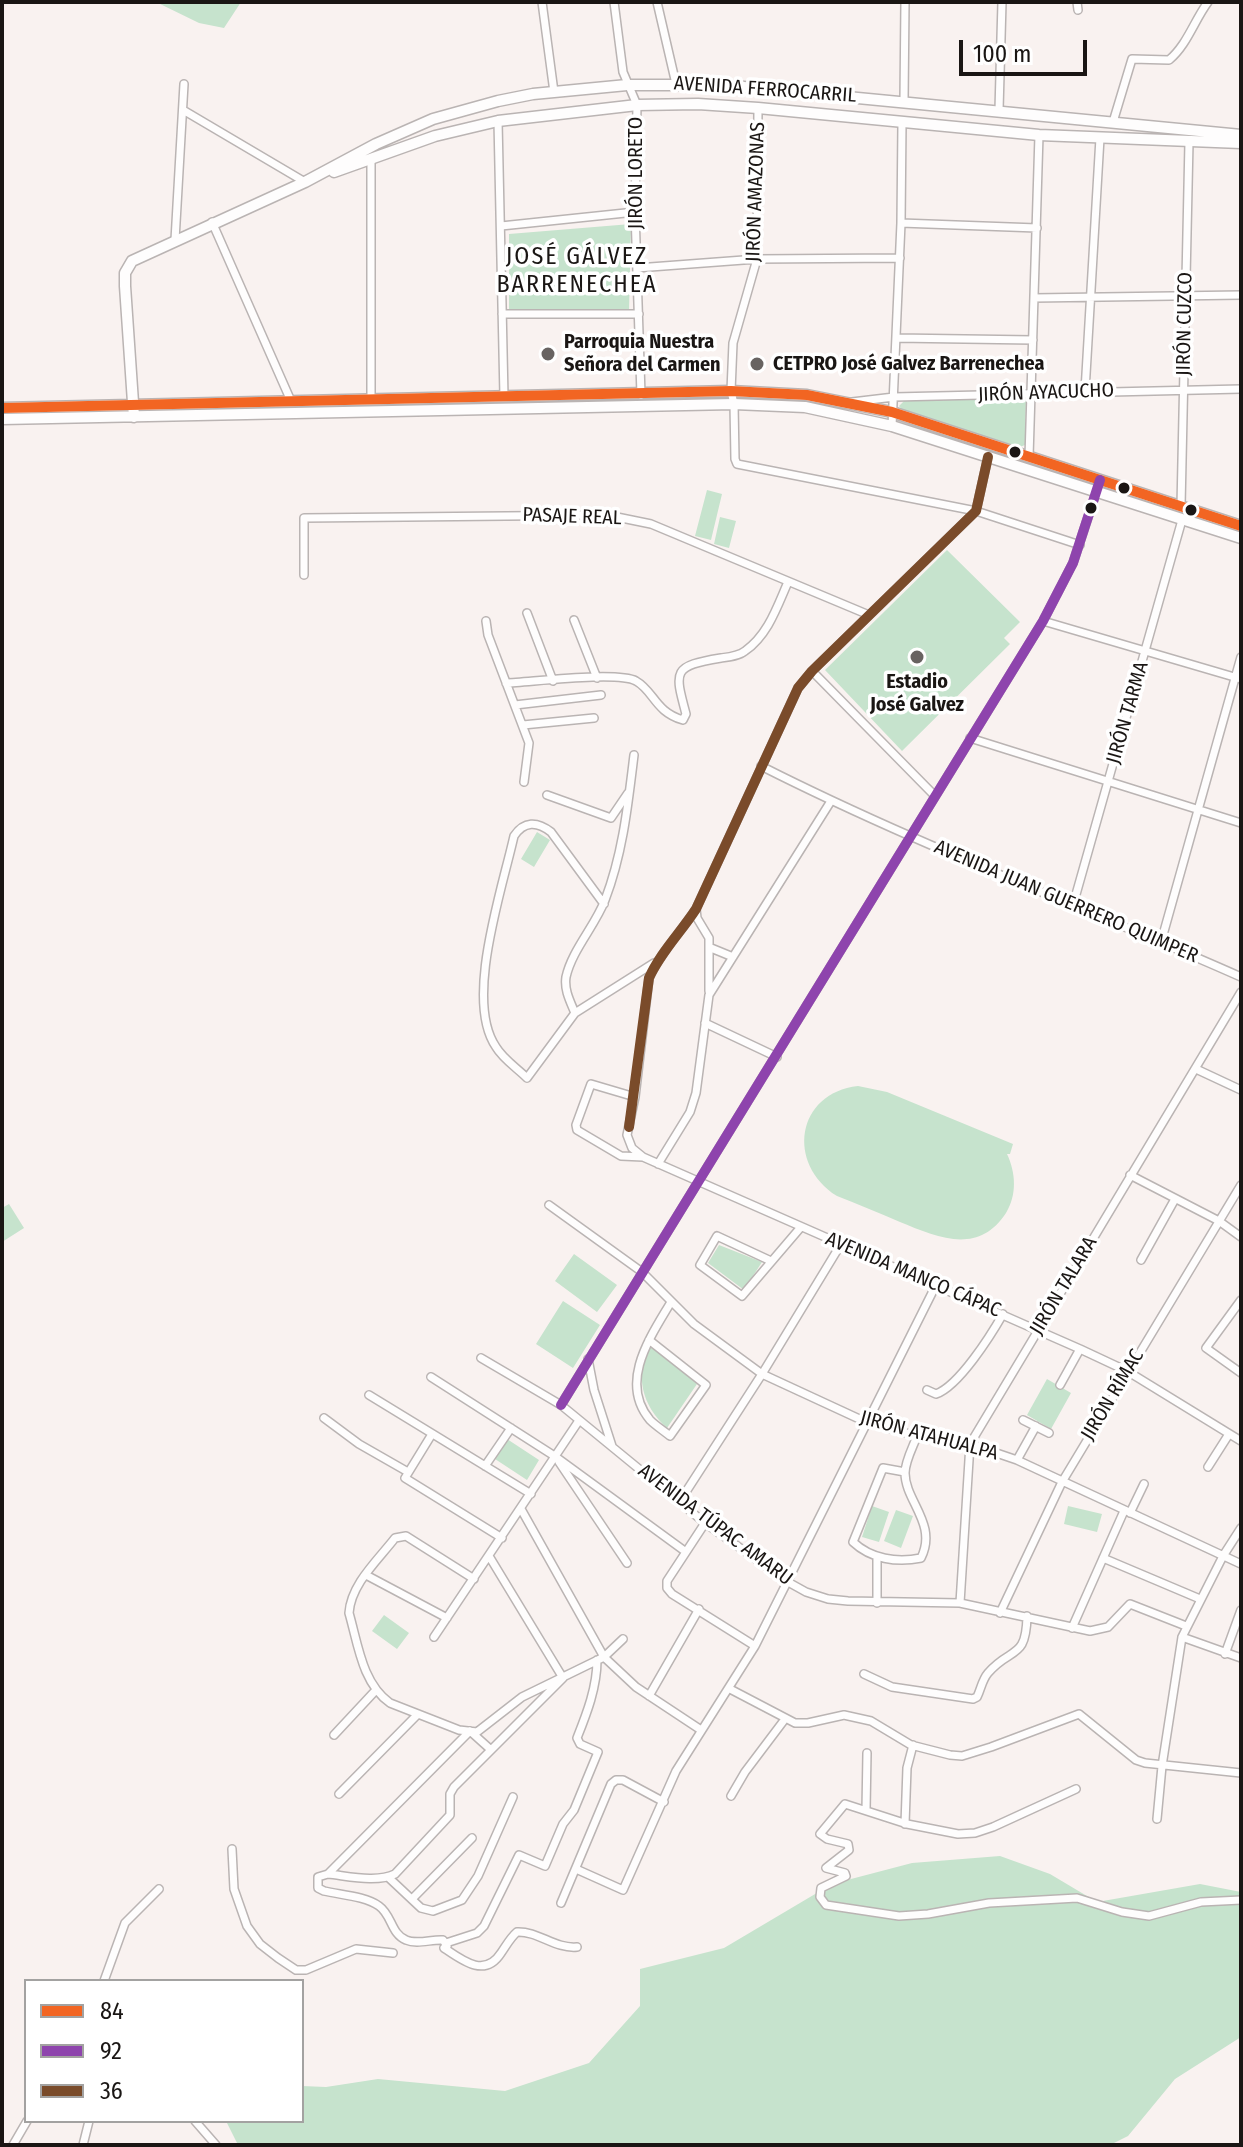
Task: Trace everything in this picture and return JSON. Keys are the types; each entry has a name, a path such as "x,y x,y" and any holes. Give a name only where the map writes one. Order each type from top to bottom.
{"main road":[{"name":"AVENIDA FERROCARRIL","path":"305,182 376,144 433,119 498,101 627,85 767,88 1241,135"},
{"name":"AVENIDA FERROCARRIL","path":"134,411 125,273 132,261 305,182 435,136 498,121 637,105 698,104 1039,135 1241,143"},
{"path":"2,419 291,401 731,391 807,395 892,412 1029,457 1182,520 1241,538"},
{"path":"2,408 134,411 734,404 805,407 892,426 988,457 1181,506 1241,526"}],"street":[{"path":"542,2 554,92"},
{"name":"JIRÓN LORETO","path":"614,2 623,72 637,105 635,212 641,395"},
{"path":"657,2 676,84"},
{"path":"904,100 905,2"},
{"path":"999,110 1002,2"},
{"path":"1113,122 1132,59 1169,60 1180,51 1195,19 1208,2"},
{"path":"175,240 184,84"},
{"name":"JIRÓN AMAZONAS","path":"758,108 757,259 733,343 731,391 737,464 976,511"},
{"path":"183,110 305,182"},
{"path":"498,121 504,397"},
{"path":"892,426 900,258 902,123"},
{"path":"1029,457 1039,135"},
{"path":"1085,391 1100,138"},
{"name":"JIRÓN CUZCO","path":"1181,506 1189,142"},
{"path":"371,160 371,399"},
{"path":"501,226 635,212"},
{"path":"212,222 291,401"},
{"path":"901,223 1037,228"},
{"path":"637,268 757,259 900,258"},
{"path":"1034,298 1241,295"},
{"path":"502,314 639,314"},
{"path":"896,338 1033,340"},
{"name":"JIRÓN AYACUCHO","path":"851,402 894,397 1241,389"},
{"path":"604,904 551,832 533,823 524,824 519,829 514,836 482,978 481,1003 496,1048 527,1078 575,1013 656,962 675,940 696,909 798,688 976,511 988,457"},
{"path":"561,1405 1043,621 1065,582 1099,486"},
{"path":"976,511 1080,545"},
{"name":"PASAJE REAL","path":"304,575 304,518 580,514 620,517 651,524 869,615"},
{"name":"JIRÓN TARMA","path":"1073,905 1182,520"},
{"path":"506,683 633,679 657,706 683,720 686,714 677,682 678,674 683,668 701,661 746,651 767,627 788,582"},
{"path":"527,613 553,681"},
{"path":"574,620 597,678"},
{"path":"486,621 488,635 530,748 524,782"},
{"path":"1043,621 1238,678"},
{"path":"1161,942 1238,678 1241,657"},
{"path":"812,671 935,796"},
{"path":"515,705 601,695"},
{"path":"523,725 594,718"},
{"path":"970,738 1241,823"},
{"path":"575,1013 567,996 567,972 604,904 626,823 634,755"},
{"name":"AVENIDA JUAN GUERRERO QUIMPER","path":"761,766 910,836 1241,977"},
{"path":"547,795 611,818 630,791"},
{"path":"709,995 831,801"},
{"path":"658,1164 690,1112 696,1093 709,995 711,948 696,909"},
{"path":"711,948 733,957"},
{"path":"643,1157 628,1141 649,978 656,962"},
{"name":"JIRÓN TALARA","path":"960,1603 970,1444 1241,992"},
{"path":"705,1023 777,1057"},
{"path":"1196,1069 1241,1090"},
{"name":"AVENIDA MANCO CÁPAC","path":"635,1097 591,1084 576,1125 577,1130 621,1156 643,1157 1127,1371 1241,1441"},
{"path":"1130,1175 1219,1221 1241,1237"},
{"name":"JIRÓN RÍMAC","path":"1000,1613 1062,1482 1241,1185"},
{"path":"1141,1260 1175,1199"},
{"name":"JIRÓN ATAHUALPA","path":"549,1205 642,1272 718,1343 762,1374 868,1423 917,1436 970,1444 1017,1460 1241,1564"},
{"path":"771,1261 717,1236 700,1265 742,1296 801,1227"},
{"path":"680,1501 841,1244"},
{"path":"576,1869 623,1890 676,1771 755,1646 936,1285"},
{"path":"1241,1300 1206,1348 1241,1373"},
{"path":"649,1340 706,1385 670,1436 650,1419 641,1403 637,1380 642,1354 649,1340 671,1302"},
{"path":"927,1390 936,1394 942,1392 982,1350 1003,1314"},
{"path":"1060,1385 1080,1349"},
{"name":"AVENIDA TÚPAC AMARU","path":"481,1358 561,1405 705,1523 806,1592 828,1599 877,1603 960,1603 1090,1631 1108,1627 1130,1604 1186,1626"},
{"path":"588,1359 594,1390 613,1448"},
{"path":"431,1377 556,1457 686,1552"},
{"path":"369,1395 531,1494"},
{"path":"324,1418 359,1444 408,1472"},
{"path":"1023,1420 1049,1433"},
{"path":"434,1637 578,1422"},
{"path":"1017,1460 1036,1426"},
{"path":"485,1466 511,1428"},
{"path":"432,1434 405,1478 502,1538"},
{"path":"1208,1467 1229,1434"},
{"path":"905,1472 883,1468 855,1534 853,1542 877,1558 921,1558 923,1552 925,1526 905,1472 917,1436"},
{"path":"556,1457 627,1563"},
{"path":"1072,1628 1103,1558 1144,1484"},
{"path":"521,1509 601,1658 649,1696 701,1730"},
{"path":"705,1523 667,1581 667,1588 755,1646"},
{"path":"1157,1819 1182,1637 1223,1556 1241,1528"},
{"path":"474,1579 406,1536 401,1536 395,1538 353,1592 349,1613 366,1671 376,1690 390,1703 459,1730 482,1729 522,1697 601,1658 623,1639"},
{"path":"489,1556 563,1678"},
{"path":"877,1558 877,1603"},
{"path":"1103,1558 1200,1599"},
{"path":"366,1575 447,1618"},
{"path":"649,1696 699,1609"},
{"path":"1225,1654 1241,1610"},
{"path":"864,1674 892,1687 973,1699 977,1697 990,1670 1018,1651 1023,1644 1027,1616"},
{"path":"1182,1637 1241,1658"},
{"path":"563,1678 454,1787 450,1794 450,1815 395,1874 388,1877 328,1874 318,1877 318,1888 381,1907 396,1933 411,1942 439,1939 446,1943 477,1933 484,1926 519,1855 545,1866 563,1824 574,1810 598,1752 580,1744 577,1738 588,1711 601,1658"},
{"path":"730,1689 795,1723 844,1715 871,1721 913,1745 962,1756 1079,1714 1136,1760 1162,1766 1241,1773"},
{"path":"334,1735 376,1690"},
{"path":"339,1794 418,1714"},
{"path":"731,1796 785,1719"},
{"path":"470,1731 490,1749"},
{"path":"328,1874 470,1731"},
{"path":"905,1824 907,1768 913,1745"},
{"path":"866,1810 867,1753"},
{"path":"561,1903 611,1784 623,1780 664,1802"},
{"path":"1076,1789 975,1833 940,1833 845,1804 832,1823 821,1832 823,1838 850,1847 826,1868 845,1873 846,1876 821,1888 820,1897 826,1905 899,1916 989,1903 1077,1898 1122,1912 1149,1916 1201,1902 1241,1900"},
{"path":"388,1877 421,1908 433,1911 462,1900 478,1876 513,1797"},
{"path":"412,1899 472,1838"},
{"path":"232,1849 231,1874 247,1926 260,1944 296,1970 306,1970 356,1949 393,1953"},
{"path":"106,1979 125,1923 159,1889"},
{"path":"446,1943 444,1948 480,1967 490,1966 517,1932 534,1935 557,1946 577,1947"},
{"path":"13,2145 26,2123"},
{"path":"83,2145 88,2123"},
{"path":"197,2123 216,2145"}],"green space":[{"path":"156,2 241,2 224,28 199,23"},
{"path":"631,224 629,312 509,310 509,234"},
{"path":"1026,398 1025,445 1020,447 903,411 899,406 904,401"},
{"path":"707,490 722,494 711,540 695,536"},
{"path":"720,517 736,521 729,548 714,544"},
{"name":"Estadio José Galvez","path":"947,550 1020,622 1004,638 1010,644 902,751 825,670"},
{"path":"537,832 550,840 534,867 521,859"},
{"path":"858,1086 887,1092 1013,1144 1010,1154 1007,1154 1014,1176 1014,1191 1006,1213 995,1226 983,1235 970,1239 942,1237 837,1196 821,1182 810,1166 805,1149 805,1132 811,1115 821,1102 837,1091"},
{"path":"9,1204 24,1228 2,1242 2,1208"},
{"path":"719,1245 762,1262 744,1290 708,1263"},
{"path":"574,1254 617,1285 597,1312 555,1281"},
{"path":"563,1301 600,1325 573,1368 536,1344"},
{"path":"652,1344 697,1384 667,1428 651,1410 643,1389 643,1366"},
{"path":"1047,1379 1071,1393 1051,1429 1027,1415"},
{"path":"507,1439 539,1460 527,1480 495,1459"},
{"path":"872,1506 889,1512 879,1542 862,1537"},
{"path":"1068,1506 1102,1514 1097,1532 1064,1524"},
{"path":"896,1510 913,1516 901,1548 884,1541"},
{"path":"384,1615 409,1633 397,1649 372,1631"},
{"path":"1000,1856 1050,1874 1097,1902 1200,1884 1241,1892 1241,2037 1175,2079 1128,2136 1110,2145 238,2145 227,2123 304,2123 304,2086 326,2087 378,2079 505,2091 589,2063 640,2006 640,1969 724,1948 832,1884 912,1863"}],"transit line":[{"name":"84","path":"2,408 731,391 807,395 892,412 1241,526"},
{"name":"36","path":"629,1127 649,978 696,909 798,688 976,511 988,457"},
{"name":"92","path":"561,1405 1043,621 1073,563 1100,480"}],"place":[{"name":"Parroquia Nuestra Señora del Carmen","path":"548,354"},
{"name":"CETPRO José Galvez Barrenechea","path":"757,364"},
{"name":"Estadio José Galvez","path":"917,657"}],"district":[{"name":"JOSÉ GÁLVEZ BARRENECHEA","path":"577,271"}]}
